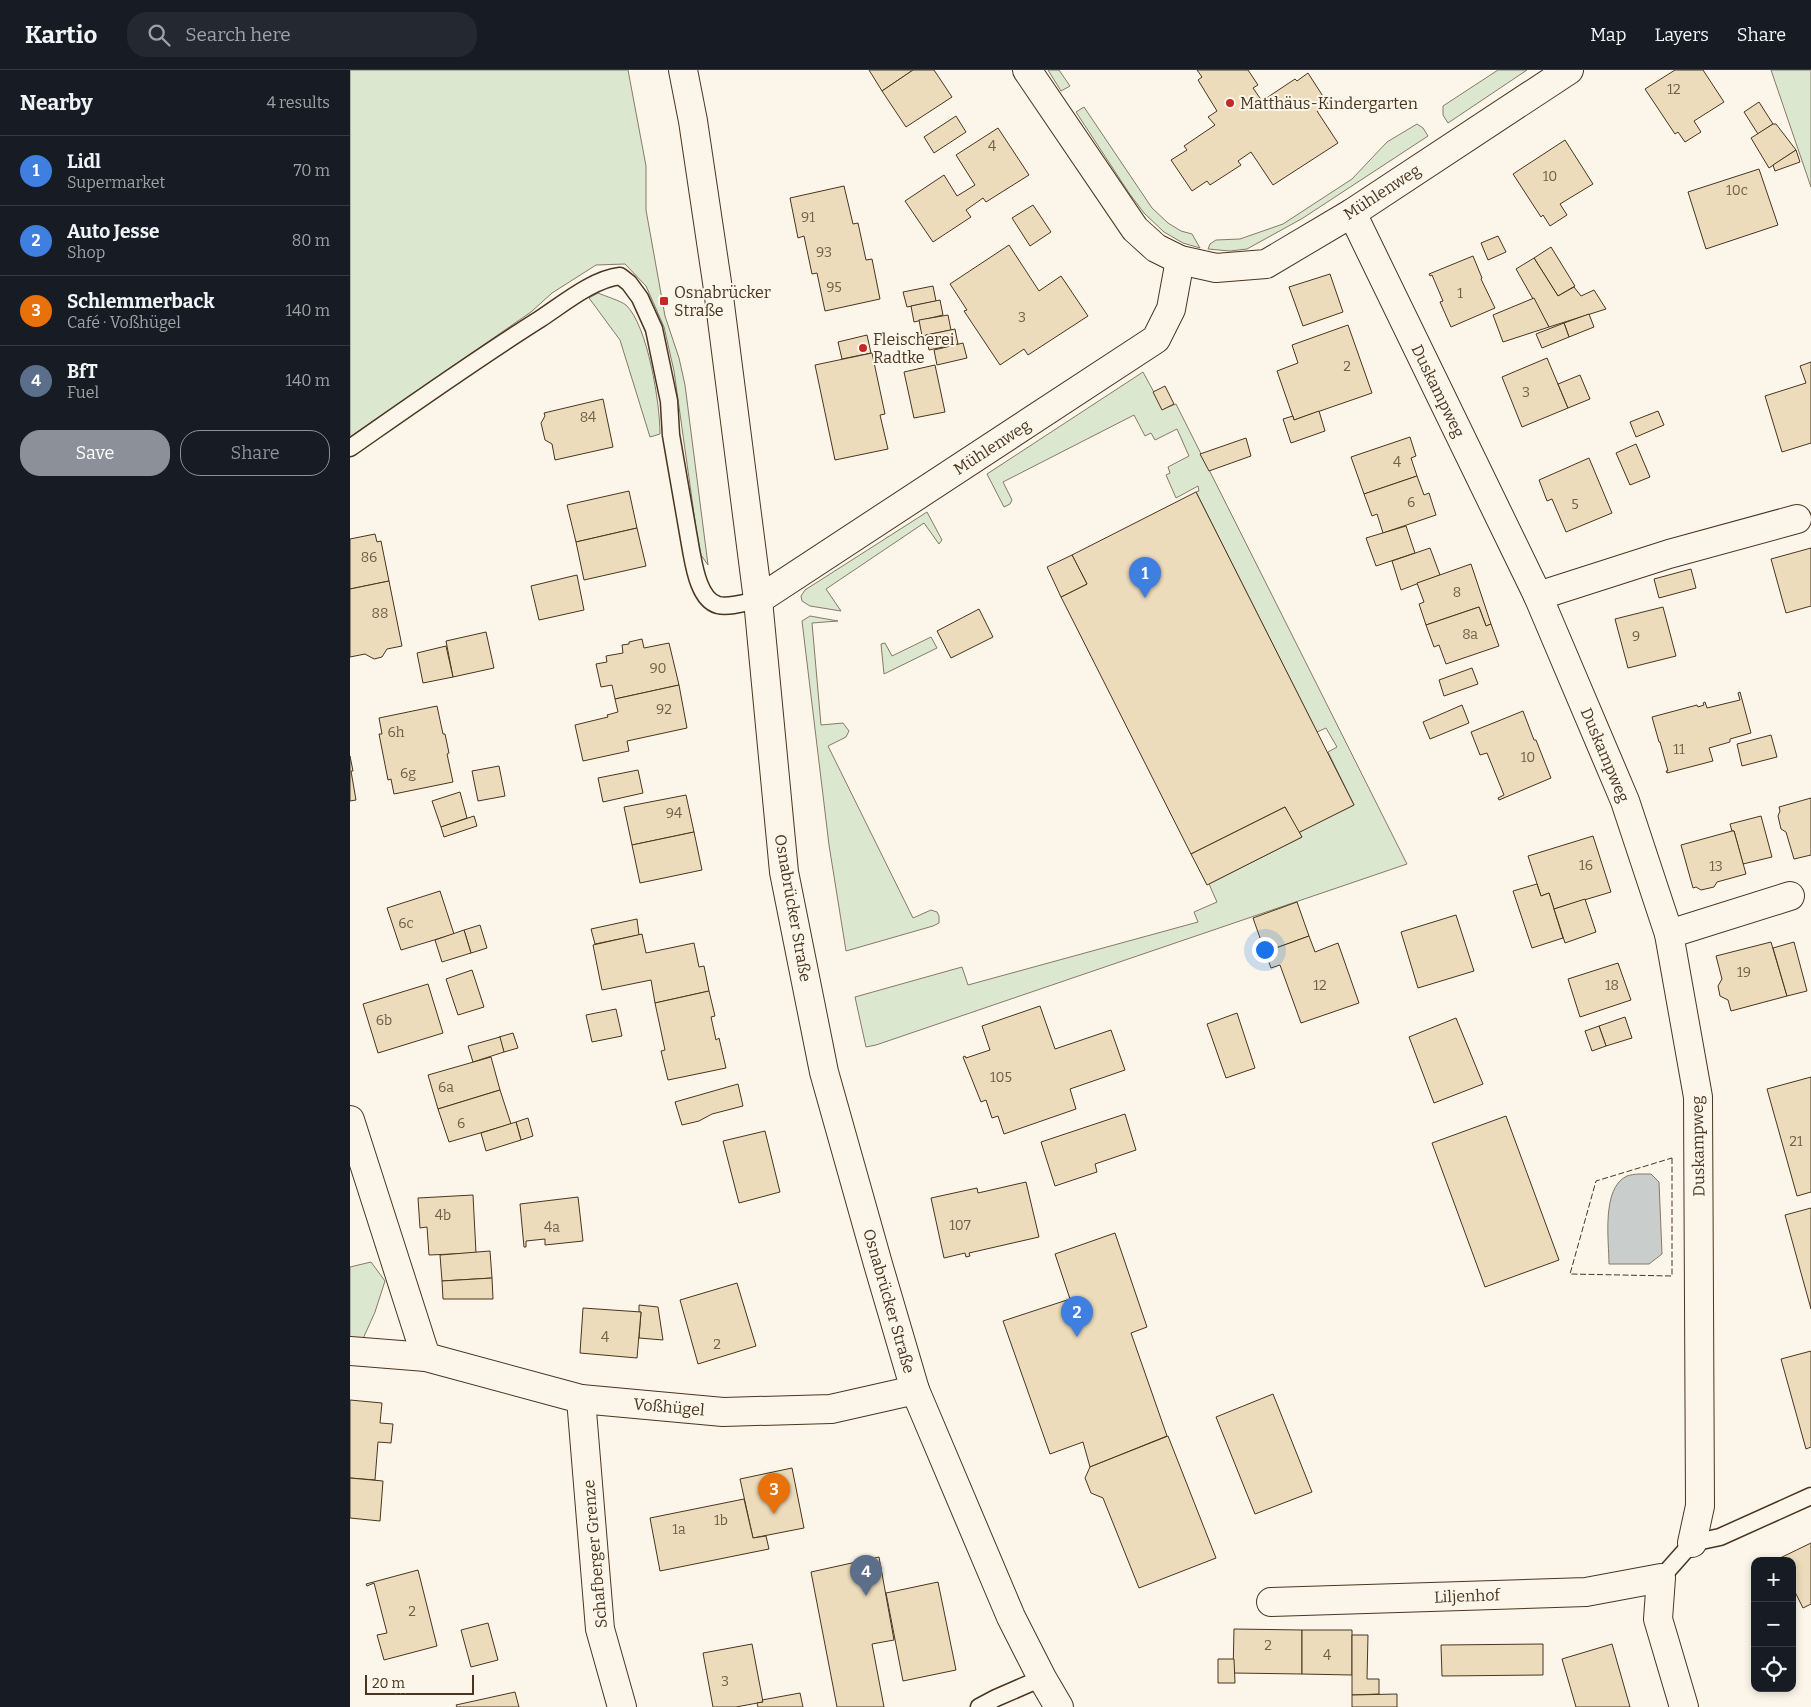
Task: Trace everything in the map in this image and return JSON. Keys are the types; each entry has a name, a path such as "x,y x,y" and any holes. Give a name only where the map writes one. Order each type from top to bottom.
{"street":[{"name":"Osnabrücker Straße","path":"683,70 693,122 718,288 758,600 784,872 824,1072 915,1390 1011,1617 1059,1707"},
{"name":"Mühlenweg","path":"1027,70 1135,230 1156,248 1180,260 1216,268 1266,264 1352,213 1569,70"},
{"name":"Duskampweg","path":"1352,213 1538,596 1625,801 1670,934 1698,1096 1700,1506 1692,1543"},
{"name":"Mühlenweg","path":"758,600 1156,339 1171,309 1180,260"},
{"path":"1538,596 1669,554 1797,519"},
{"path":"1670,934 1790,896"},
{"path":"350,1120 426,1357"},
{"name":"Voßhügel","path":"350,1351 426,1357 581,1399 733,1412 831,1409 915,1390"},
{"name":"Schafberger Grenze","path":"581,1399 600,1629 622,1707"},
{"path":"1661,1578 1658,1619 1684,1707"},
{"name":"Liljenhof","path":"1271,1602 1586,1592 1661,1578"}],"lane":[{"path":"350,448 486,354 583,291 610,277 620,276 630,283 640,298 654,329 669,401 671,435 694,568 701,588 708,598 718,605 742,604 758,600"},
{"path":"1692,1543 1720,1537 1811,1496"},
{"name":"Duskampweg","path":"1661,1578 1692,1543"},
{"path":"979,1707 1042,1678"}],"green space":[{"path":"350,70 628,70 646,166 646,210 665,316 679,358 685,385 708,565 701,555 697,535 674,371 664,327 646,286 625,264 596,265 552,293 531,312 350,437"},
{"path":"1048,70 1059,70 1070,86 1061,91"},
{"path":"1498,70 1527,70 1448,123 1443,115 1443,106"},
{"path":"1771,70 1811,70 1811,187"},
{"path":"1084,107 1152,208 1168,223 1181,231 1192,234 1200,248 1183,243 1164,232 1144,213 1076,112"},
{"path":"1417,124 1423,128 1428,136 1303,218 1247,249 1230,251 1208,249 1210,244 1216,240 1240,239 1283,224 1352,179 1387,142"},
{"path":"598,293 626,305 634,315 641,330 655,386 660,434 650,437 620,340 589,298"},
{"path":"1143,372 1163,409 1176,404 1407,864 866,1047 855,997 962,967 968,985 1198,922 1194,912 1217,902 1209,884 1302,837 1299,832 1354,805 1328,752 1337,747 1326,728 1317,732 1196,492 1199,491 1198,486 1176,498 1166,475 1170,473 1168,467 1189,456 1177,429 1155,440 1151,433 1145,436 1134,415 1003,482 1012,500 1010,504 1004,507 987,474"},
{"path":"927,512 942,540 939,544 924,523 826,589 841,611 810,606 802,601 801,596 805,590"},
{"path":"810,616 838,621 812,623 821,725 843,723 849,731 846,737 828,746 913,918 931,910 937,912 939,916 939,923 933,926 846,951 829,845 802,621"},
{"path":"931,637 937,648 884,674 881,644 885,643 892,656"},
{"path":"371,1262 385,1281 375,1312 362,1341 350,1340 350,1267"}],"shaded area":[{"path":"1651,1174 1659,1182 1662,1254 1649,1264 1609,1264 1608,1216 1613,1192 1619,1182 1627,1176"}],"building":[{"path":"869,70 913,70 882,91"},
{"path":"913,70 934,70 952,97 906,127 882,91"},
{"path":"1197,70 1248,70 1258,85 1253,88 1262,101 1295,79 1297,81 1308,73 1328,104 1317,111 1338,143 1273,185 1251,152 1238,161 1241,165 1210,185 1207,181 1192,191 1171,160 1187,150 1184,146 1215,125 1208,117 1217,111 1198,80 1202,77"},
{"path":"1675,70 1703,70 1724,102 1694,121 1701,132 1685,142 1678,132 1675,134 1645,89"},
{"path":"1759,102 1773,124 1758,134 1744,112"},
{"path":"956,116 966,132 934,153 924,137"},
{"path":"1776,124 1796,150 1769,168 1751,138"},
{"path":"998,128 1029,175 986,202 983,198 966,210 971,217 933,242 905,201 944,175 957,196 975,185 956,155"},
{"path":"1565,140 1593,184 1560,204 1567,215 1550,226 1543,215 1541,217 1513,174"},
{"path":"1796,150 1800,162 1775,171 1773,165"},
{"path":"1759,169 1778,225 1706,249 1688,192"},
{"path":"844,186 853,224 858,223 866,260 872,259 880,299 825,311 817,273 812,274 804,236 798,238 790,198"},
{"path":"1033,205 1051,232 1030,246 1012,218"},
{"path":"1498,236 1506,252 1488,260 1481,243"},
{"path":"1009,245 1039,291 1061,276 1088,316 1028,355 1024,349 1000,365 964,311 967,310 950,284"},
{"path":"1551,247 1575,286 1558,296 1534,258"},
{"path":"1473,256 1481,279 1495,308 1451,327 1440,302 1443,301 1432,275 1430,276 1429,274"},
{"path":"1534,258 1558,296 1574,287 1581,296 1594,290 1606,309 1549,327 1516,269"},
{"path":"1330,274 1343,312 1303,326 1289,287"},
{"path":"933,286 936,301 907,307 903,292"},
{"path":"1534,298 1549,327 1503,342 1493,315"},
{"path":"940,300 943,315 914,322 911,306"},
{"path":"1589,314 1594,327 1569,337 1564,323"},
{"path":"948,315 951,330 922,336 919,320"},
{"path":"1564,323 1569,337 1542,348 1536,334"},
{"path":"1348,325 1372,393 1294,420 1277,371 1298,363 1292,345"},
{"path":"955,329 958,344 929,350 926,335"},
{"path":"867,335 871,353 842,359 838,342"},
{"path":"963,343 967,358 937,365 934,350"},
{"path":"872,353 885,414 880,415 888,449 835,460 815,365"},
{"path":"1547,358 1568,408 1522,427 1502,377"},
{"path":"1811,362 1811,443 1782,452 1765,396 1806,383 1800,366"},
{"path":"935,365 945,412 914,418 904,372"},
{"path":"1580,375 1590,399 1568,408 1558,384"},
{"path":"1165,386 1174,404 1162,410 1153,392"},
{"path":"603,399 613,447 555,460 552,444 545,440 541,423 545,416 544,413"},
{"path":"1319,411 1325,431 1291,443 1283,419 1293,416 1294,420"},
{"path":"1658,411 1664,425 1636,437 1630,422"},
{"path":"1410,437 1416,456 1411,458 1417,476 1364,494 1351,457"},
{"path":"1246,438 1251,456 1209,471 1200,454"},
{"path":"1636,444 1650,477 1630,485 1616,453"},
{"path":"1589,458 1612,513 1566,532 1552,499 1547,501 1539,480"},
{"path":"1417,476 1424,495 1429,493 1436,515 1383,533 1377,514 1372,516 1364,494"},
{"path":"629,491 637,528 576,542 567,505"},
{"path":"1196,492 1354,805 1298,833 1285,807 1191,854 1061,597 1087,584 1072,555"},
{"path":"1406,526 1415,553 1376,566 1366,538"},
{"path":"637,528 646,566 584,580 576,542"},
{"path":"375,534 377,542 381,541 389,581 350,589 350,539"},
{"path":"1430,548 1440,575 1401,590 1392,561"},
{"path":"1811,548 1811,606 1786,613 1771,559"},
{"path":"1072,555 1087,584 1061,597 1047,567"},
{"path":"1471,564 1491,624 1486,626 1479,607 1426,625 1419,604 1424,602 1417,583"},
{"path":"1691,569 1696,588 1659,598 1654,579"},
{"path":"577,575 584,610 539,620 531,586"},
{"path":"389,581 402,646 387,649 382,657 374,659 365,654 350,657 350,589"},
{"path":"1479,607 1486,626 1491,624 1499,646 1446,664 1439,645 1434,647 1426,625"},
{"path":"1663,607 1676,656 1628,668 1615,619"},
{"path":"979,609 993,637 951,658 937,631"},
{"path":"486,632 494,668 453,677 446,641"},
{"path":"642,639 644,648 669,643 679,685 615,699 612,685 601,687 596,664 607,662 606,656 623,653 622,645"},
{"path":"446,646 453,677 423,683 417,653"},
{"path":"1472,668 1478,684 1444,696 1439,680"},
{"path":"679,685 687,728 627,741 629,751 583,761 575,725 608,717 607,715 618,712 615,699"},
{"path":"1740,692 1751,733 1709,748 1713,761 1667,773 1652,717 1697,705 1698,707 1704,705 1703,703 1705,702 1707,708 1740,700 1738,693"},
{"path":"1462,705 1469,723 1430,739 1423,722"},
{"path":"437,706 449,753 447,754 453,782 394,794 391,779 388,780 379,734 382,734 379,718"},
{"path":"1523,711 1551,778 1499,800 1498,798 1504,795 1487,753 1480,755 1471,732"},
{"path":"1771,735 1777,757 1742,766 1737,744"},
{"path":"350,756 356,800 350,801"},
{"path":"499,766 505,796 478,801 472,771"},
{"path":"638,770 643,793 603,802 598,778"},
{"path":"460,792 467,818 441,827 432,801"},
{"path":"686,795 694,832 632,845 624,807"},
{"path":"1811,798 1811,855 1794,859 1786,832 1781,829 1778,816 1779,807"},
{"path":"1285,807 1302,837 1207,885 1191,854"},
{"path":"474,816 477,826 444,837 441,827"},
{"path":"1761,816 1772,857 1743,864 1734,831 1732,831 1730,824"},
{"path":"1734,831 1746,874 1717,882 1714,887 1701,890 1696,887 1693,888 1681,845"},
{"path":"694,832 702,870 640,883 632,845"},
{"path":"1593,836 1611,892 1554,909 1549,893 1541,896 1528,856"},
{"path":"1537,884 1541,896 1549,893 1563,938 1532,948 1513,891"},
{"path":"440,891 454,934 401,950 387,908"},
{"path":"1585,899 1596,932 1565,943 1554,909"},
{"path":"1297,902 1309,936 1265,952 1253,918"},
{"path":"1456,915 1474,971 1418,988 1401,932"},
{"path":"637,919 639,935 595,944 591,929"},
{"path":"480,925 487,948 471,953 464,930"},
{"path":"464,930 471,953 442,962 435,940"},
{"path":"642,934 646,953 694,943 699,967 704,966 709,991 655,1003 651,980 602,990 593,945"},
{"path":"1309,936 1315,952 1338,943 1359,1003 1301,1023 1280,965 1271,968 1265,952"},
{"path":"1771,942 1787,996 1731,1011 1728,1000 1720,996 1718,986 1722,979 1716,956"},
{"path":"1794,942 1807,991 1787,996 1773,948"},
{"path":"1618,963 1631,1000 1580,1017 1568,979"},
{"path":"472,970 484,1007 458,1015 446,979"},
{"path":"428,984 443,1033 378,1053 363,1004"},
{"path":"709,991 715,1016 711,1017 716,1040 719,1038 726,1068 668,1080 661,1051 665,1050 655,1003"},
{"path":"1040,1006 1055,1049 1111,1030 1125,1070 1070,1089 1076,1109 1004,1134 998,1116 992,1118 986,1100 981,1102 963,1057 965,1056 966,1058 990,1050 982,1026"},
{"path":"616,1009 622,1036 592,1042 586,1015"},
{"path":"1237,1013 1255,1068 1226,1078 1207,1024"},
{"path":"1625,1017 1632,1038 1606,1046 1599,1026"},
{"path":"1456,1018 1483,1084 1434,1103 1409,1037"},
{"path":"1599,1026 1606,1046 1592,1051 1585,1031"},
{"path":"513,1033 518,1048 504,1052 499,1037"},
{"path":"500,1037 504,1052 473,1062 468,1046"},
{"path":"491,1057 500,1090 438,1109 428,1075"},
{"path":"1811,1077 1811,1192 1797,1196 1767,1089"},
{"path":"738,1084 743,1106 712,1114 699,1121 682,1125 675,1102"},
{"path":"500,1090 511,1124 449,1142 438,1109"},
{"path":"1125,1114 1136,1150 1095,1164 1097,1172 1055,1186 1041,1142"},
{"path":"1506,1116 1559,1260 1485,1287 1432,1143"},
{"path":"528,1118 533,1136 521,1140 516,1122"},
{"path":"516,1122 521,1140 486,1151 481,1133"},
{"path":"765,1131 780,1192 739,1203 723,1141"},
{"path":"1026,1182 1039,1237 969,1253 970,1256 966,1257 965,1253 944,1258 931,1198 977,1188 978,1193"},
{"path":"473,1195 476,1253 429,1255 427,1227 420,1228 418,1198"},
{"path":"578,1197 583,1241 545,1245 545,1239 526,1241 526,1247 524,1247 520,1204"},
{"path":"1811,1208 1811,1309 1785,1215"},
{"path":"1115,1233 1147,1327 1131,1333 1167,1436 1090,1467 1083,1442 1050,1454 1003,1321 1070,1299 1055,1254"},
{"path":"490,1251 492,1278 442,1281 440,1255"},
{"path":"492,1278 493,1299 443,1299 442,1281"},
{"path":"737,1283 756,1346 698,1364 680,1300"},
{"path":"639,1305 658,1307 663,1340 639,1338 641,1312 639,1312"},
{"path":"583,1308 641,1312 637,1358 580,1353"},
{"path":"1811,1351 1811,1447 1806,1449 1781,1359"},
{"path":"1273,1394 1312,1492 1255,1514 1216,1417"},
{"path":"350,1400 382,1403 380,1423 393,1424 391,1443 378,1442 375,1480 350,1478"},
{"path":"1168,1436 1216,1558 1139,1588 1103,1498 1091,1493 1085,1478 1090,1467"},
{"path":"792,1468 804,1528 753,1538 740,1479"},
{"path":"350,1478 383,1481 380,1521 350,1518"},
{"path":"744,1499 753,1538 766,1536 769,1549 660,1571 650,1518"},
{"path":"1811,1543 1811,1604 1803,1608 1796,1594 1796,1557 1782,1557"},
{"path":"879,1557 894,1640 872,1644 884,1707 837,1707 811,1572"},
{"path":"418,1570 437,1646 384,1660 377,1635 387,1633 374,1583 367,1586 366,1584"},
{"path":"938,1582 956,1670 903,1681 886,1593"},
{"path":"488,1623 498,1660 471,1667 461,1630"},
{"path":"1234,1629 1302,1630 1302,1674 1233,1673"},
{"path":"1302,1630 1352,1630 1352,1675 1302,1674"},
{"path":"1352,1635 1368,1635 1367,1679 1379,1679 1379,1694 1352,1695"},
{"path":"752,1644 763,1702 736,1707 713,1707 703,1653"},
{"path":"1543,1644 1543,1675 1442,1676 1441,1645"},
{"path":"1612,1644 1630,1707 1576,1707 1562,1659"},
{"path":"1218,1659 1234,1659 1235,1683 1218,1683"},
{"path":"515,1692 519,1707 457,1707 456,1705"},
{"path":"800,1693 803,1707 758,1707 757,1703 763,1702 762,1700"},
{"path":"1397,1694 1397,1707 1352,1707 1352,1695"}],"fence":[{"path":"1672,1158 1672,1276 1570,1274 1596,1181 1672,1158"}],"place":[{"name":"Matthäus-Kindergarten","path":"1230,103"},
{"name":"Osnabrücker Straße","path":"664,301"},
{"name":"Fleischerei Radtke","path":"863,348"},
{"name":"Lidl","path":"1145,598"},
{"name":"Auto Jesse","path":"1077,1337"},
{"name":"Schlemmerback","path":"774,1514"},
{"name":"BfT","path":"866,1596"}]}
